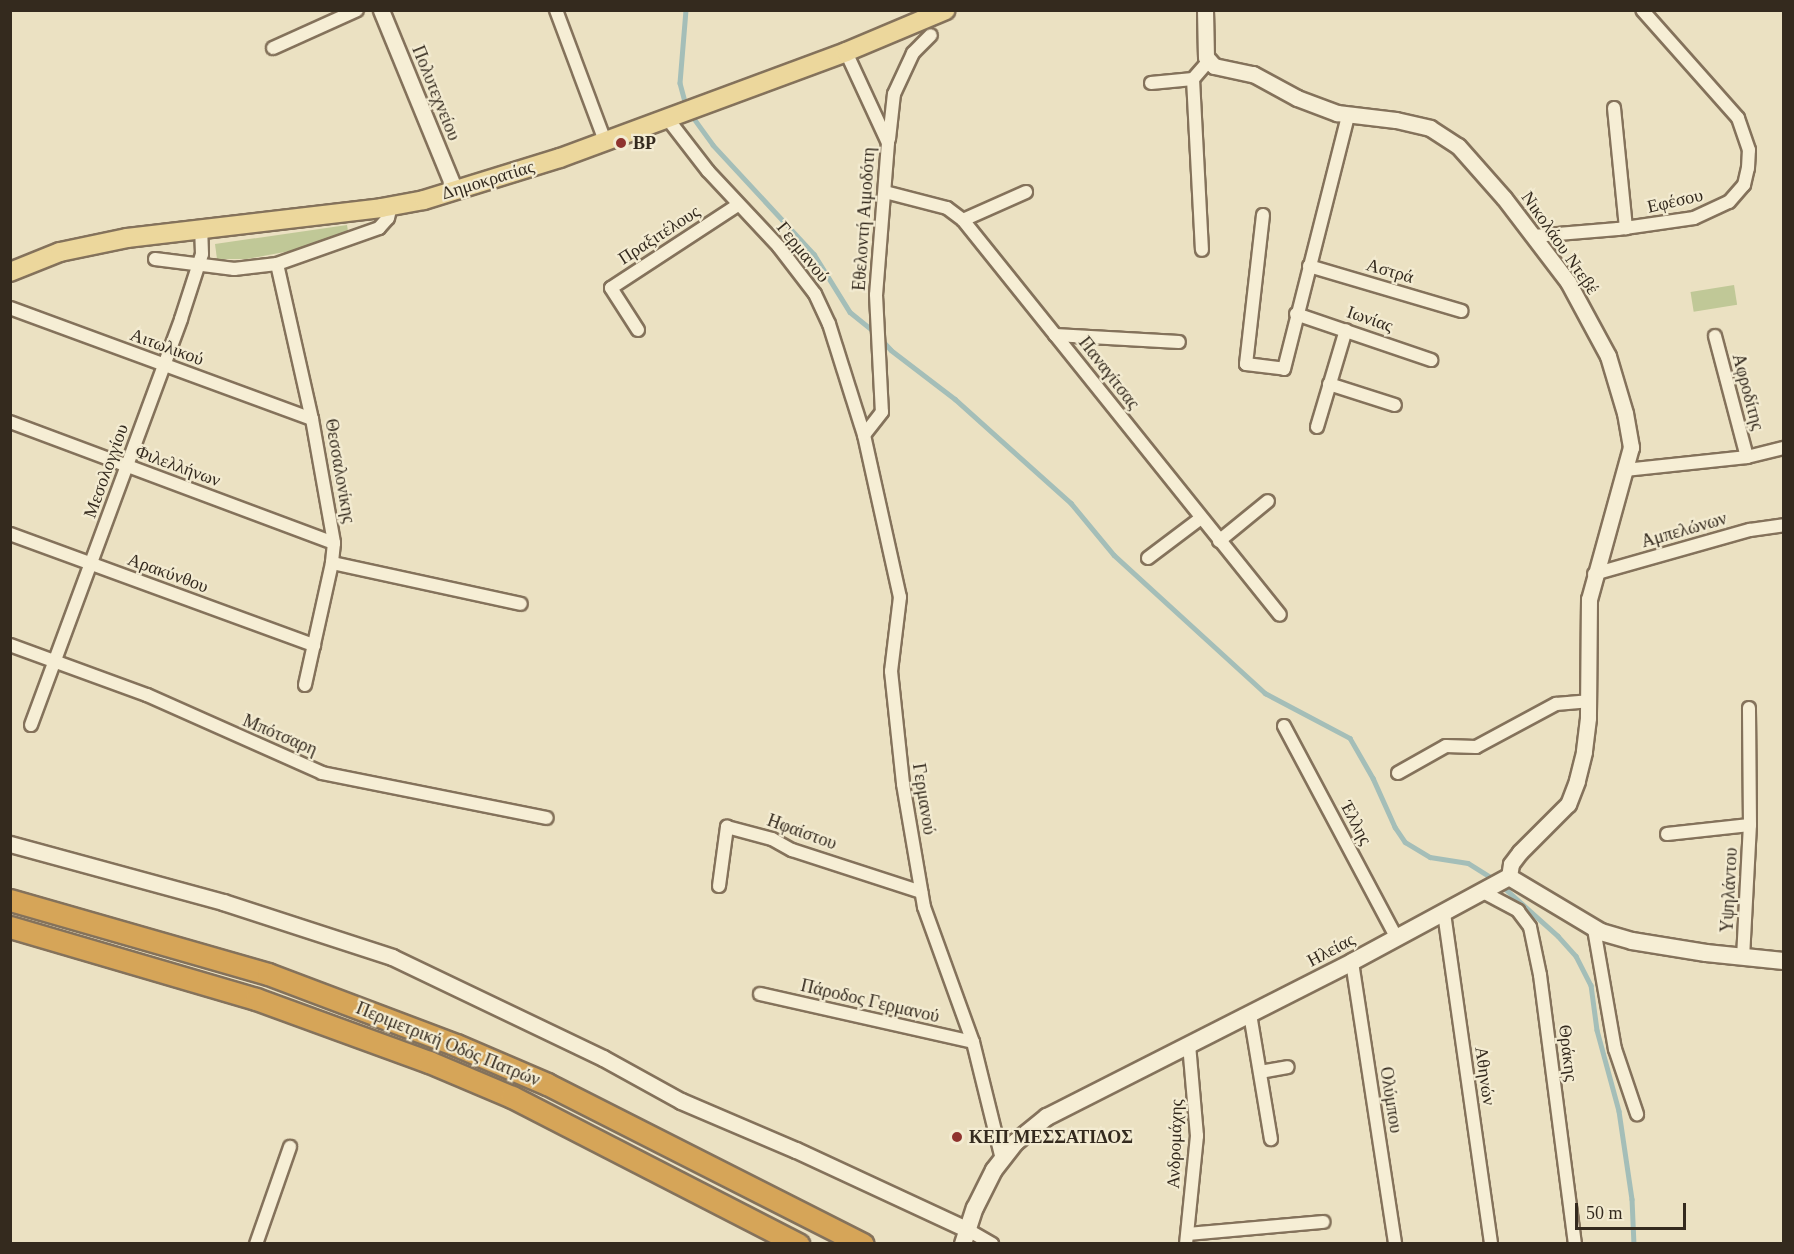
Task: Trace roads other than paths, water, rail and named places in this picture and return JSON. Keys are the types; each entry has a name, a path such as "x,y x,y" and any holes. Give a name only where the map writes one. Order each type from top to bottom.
{"highway":[{"name":"Περιμετρική Οδός Πατρών","path":"10,900 268,974 456,1045 557,1089 863,1244"},
{"name":"Περιμετρική Οδός Πατρών","path":"10,927 256,999 429,1062 512,1097 798,1244"}],"main road":[{"name":"Δημοκρατίας","path":"10,272 60,252 94,244 201,227 391,206 455,190 606,141 846,52 946,10"},
{"name":"Ηλείας","path":"965,1237 983,1188 1002,1159 1016,1142 1047,1117 1352,962 1497,884"},
{"path":"1497,884 1594,929 1632,942 1743,958 1784,961"}],"street":[{"path":"273,48 357,10"},
{"path":"556,10 606,141"},
{"path":"1151,83 1193,79 1208,62 1206,10"},
{"name":"Εφέσου","path":"1534,236 1626,228 1694,218 1729,202 1744,185 1749,158 1743,128 1734,112 1642,10"},
{"name":"Πολυτεχνείου","path":"385,12 455,190"},
{"path":"888,143 897,86 913,53 931,35"},
{"name":"Εθελοντή Αιμοδότη","path":"846,52 888,143 878,256 876,325 882,412 864,435"},
{"name":"Νικολάου Ντεβέ","path":"1208,62 1214,66 1252,75 1297,98 1348,116 1414,123 1442,134 1479,169 1534,236 1568,282 1608,356 1625,413 1631,447 1594,574 1588,623 1588,701 1584,752 1572,795 1559,815 1514,858 1497,884"},
{"path":"1193,79 1203,250"},
{"path":"1614,108 1626,228"},
{"name":"Γερμανού","path":"672,116 694,154 738,205 779,247 819,301 829,324 864,435 900,597 891,681 903,784 921,892 928,922 973,1042 1002,1159"},
{"path":"1263,215 1246,364 1284,369 1296,314 1348,116"},
{"name":"Παναγίτσας","path":"885,192 947,208 963,220 1280,615"},
{"path":"963,220 1026,192"},
{"name":"Πραξιτέλους","path":"638,330 611,288 738,205"},
{"path":"155,259 198,266 248,269 277,264 379,228 388,218 391,206"},
{"name":"Μεσολογγίου","path":"31,724 164,365 198,266 203,246 201,227"},
{"name":"Θεσσαλονίκης","path":"277,264 312,419 334,543 332,563 305,685"},
{"name":"Αστρά","path":"1309,266 1462,311"},
{"name":"Αιτωλικού","path":"10,308 312,419"},
{"name":"Ιωνίας","path":"1296,314 1431,360"},
{"path":"1317,427 1346,330"},
{"path":"1055,335 1179,342"},
{"name":"Αφροδίτης","path":"1715,336 1747,457"},
{"path":"1329,384 1395,405"},
{"name":"Φιλελλήνων","path":"10,422 334,543"},
{"path":"1625,470 1747,457 1784,448"},
{"path":"1219,541 1269,501"},
{"path":"1148,558 1201,518"},
{"name":"Αμπελώνων","path":"1594,574 1750,530 1784,525"},
{"name":"Αρακύνθου","path":"10,534 314,645"},
{"path":"332,563 521,604"},
{"name":"Μπότσαρη","path":"10,645 147,695 321,773 547,818"},
{"path":"1398,773 1446,746 1476,747 1556,704 1588,701"},
{"name":"Υψηλάντου","path":"1743,958 1750,825 1749,708"},
{"name":"Έλλης","path":"1284,726 1396,938"},
{"name":"Υψηλάντου","path":"1667,834 1750,825"},
{"name":"Ηφαίστου","path":"719,886 727,827 772,838 792,849 921,892"},
{"path":"10,844 223,902 392,957 603,1058 681,1101 796,1150 965,1237 992,1244"},
{"name":"Θράκης","path":"1497,884 1530,927 1540,975 1575,1244"},
{"name":"Αθηνών","path":"1444,913 1491,1244"},
{"path":"1594,929 1615,1049 1637,1114"},
{"name":"Ολύμπου","path":"1352,962 1395,1244"},
{"name":"Πάροδος Γερμανού","path":"760,994 973,1042"},
{"path":"1250,1014 1271,1139"},
{"name":"Ανδρομάχης","path":"1187,1239 1197,1136 1189,1045"},
{"path":"1260,1071 1288,1067"},
{"path":"256,1244 290,1147"},
{"path":"1187,1239 1323,1222"}],"waterway":[{"path":"686,10 680,83 686,105"},
{"path":"690,113 713,145 814,254 850,312 875,332"},
{"path":"880,338 891,350 955,399 1071,503 1114,555 1265,693 1350,738 1373,778 1395,827 1405,842 1430,857 1468,863 1495,880"},
{"path":"1501,885 1558,936 1576,956 1591,985 1597,1030 1619,1111 1632,1199 1634,1244"}],"place":[{"name":"BP","path":"621,143"},
{"name":"ΚΕΠ ΜΕΣΣΑΤΙΔΟΣ","path":"957,1137"}]}
